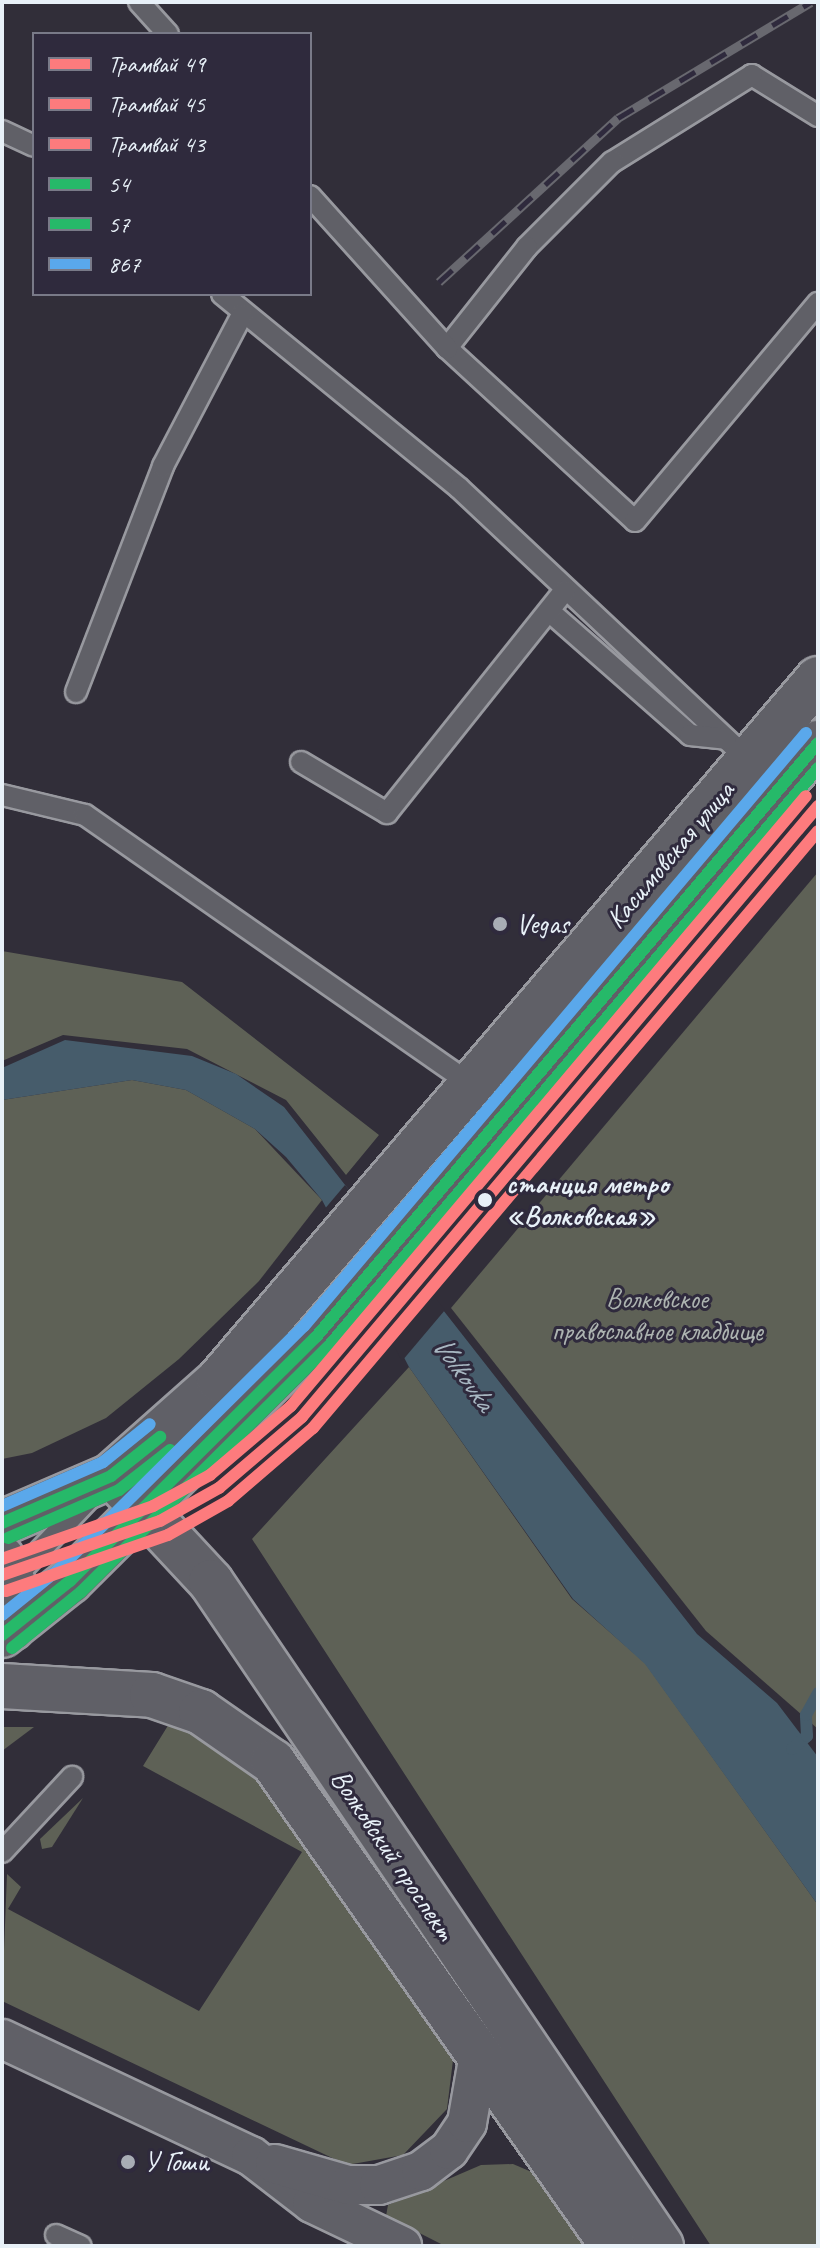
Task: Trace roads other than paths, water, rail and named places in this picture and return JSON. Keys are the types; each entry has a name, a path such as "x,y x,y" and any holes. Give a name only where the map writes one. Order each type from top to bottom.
{"main road":[{"name":"Касимовская улица","path":"381,1230 818,679"},
{"name":"Касимовская улица","path":"381,1230 475,1087 752,762 818,743"},
{"path":"7,1596 70,1581 147,1505 381,1230"},
{"path":"2,1523 111,1476 303,1321"},
{"name":"Волковский проспект","path":"111,1476 147,1505 211,1582 661,2246"},
{"name":"Волковский проспект","path":"2,1686 152,1695 243,1736 300,1795 613,2246"}],"street":[{"path":"2,2039 251,2156 348,2185 379,2185 421,2171 449,2150 467,2123 479,2054"},
{"path":"251,2156 312,2203 402,2246"}],"lane":[{"path":"139,2 166,32"},
{"path":"447,348 527,247 637,146 752,75 818,116"},
{"path":"2,131 32,145"},
{"path":"312,198 447,348 635,521 818,303"},
{"path":"224,296 242,315 459,488 564,591 752,762"},
{"path":"76,692 163,466 242,315"},
{"path":"301,762 387,813 564,591"},
{"path":"549,611 690,735 752,762"},
{"path":"2,795 85,815 475,1087"},
{"path":"7,1596 111,1476"},
{"path":"2,1852 72,1777"},
{"path":"56,2235 81,2246"}],"water":[{"name":"Volkovka","path":"65,1040 192,1056 236,1074 284,1107 697,1634 777,1703 818,1757 818,1905 645,1664 573,1599 409,1367 322,1200 286,1157 255,1129 186,1090 132,1080 2,1100 2,1068"}],"waterway":[{"path":"792,1749 807,1736 806,1715 818,1693"}],"railway":[{"path":"439,282 618,118 811,2"}],"tram line":[{"name":"43","path":"2,1559 153,1506 210,1475 291,1406 806,796"},
{"name":"49","path":"2,1575 160,1521 219,1488 302,1417 818,806"},
{"name":"45","path":"6,1591 168,1535 228,1501 313,1428 818,831"}],"place":[{"name":"Vegas","path":"500,924"},
{"name":"станция метро «Волковская»","path":"485,1200"},
{"name":"У Гоши","path":"128,2162"}],"park label":[{"name":"Волковское православное кладбище","path":"657,1315"}]}
